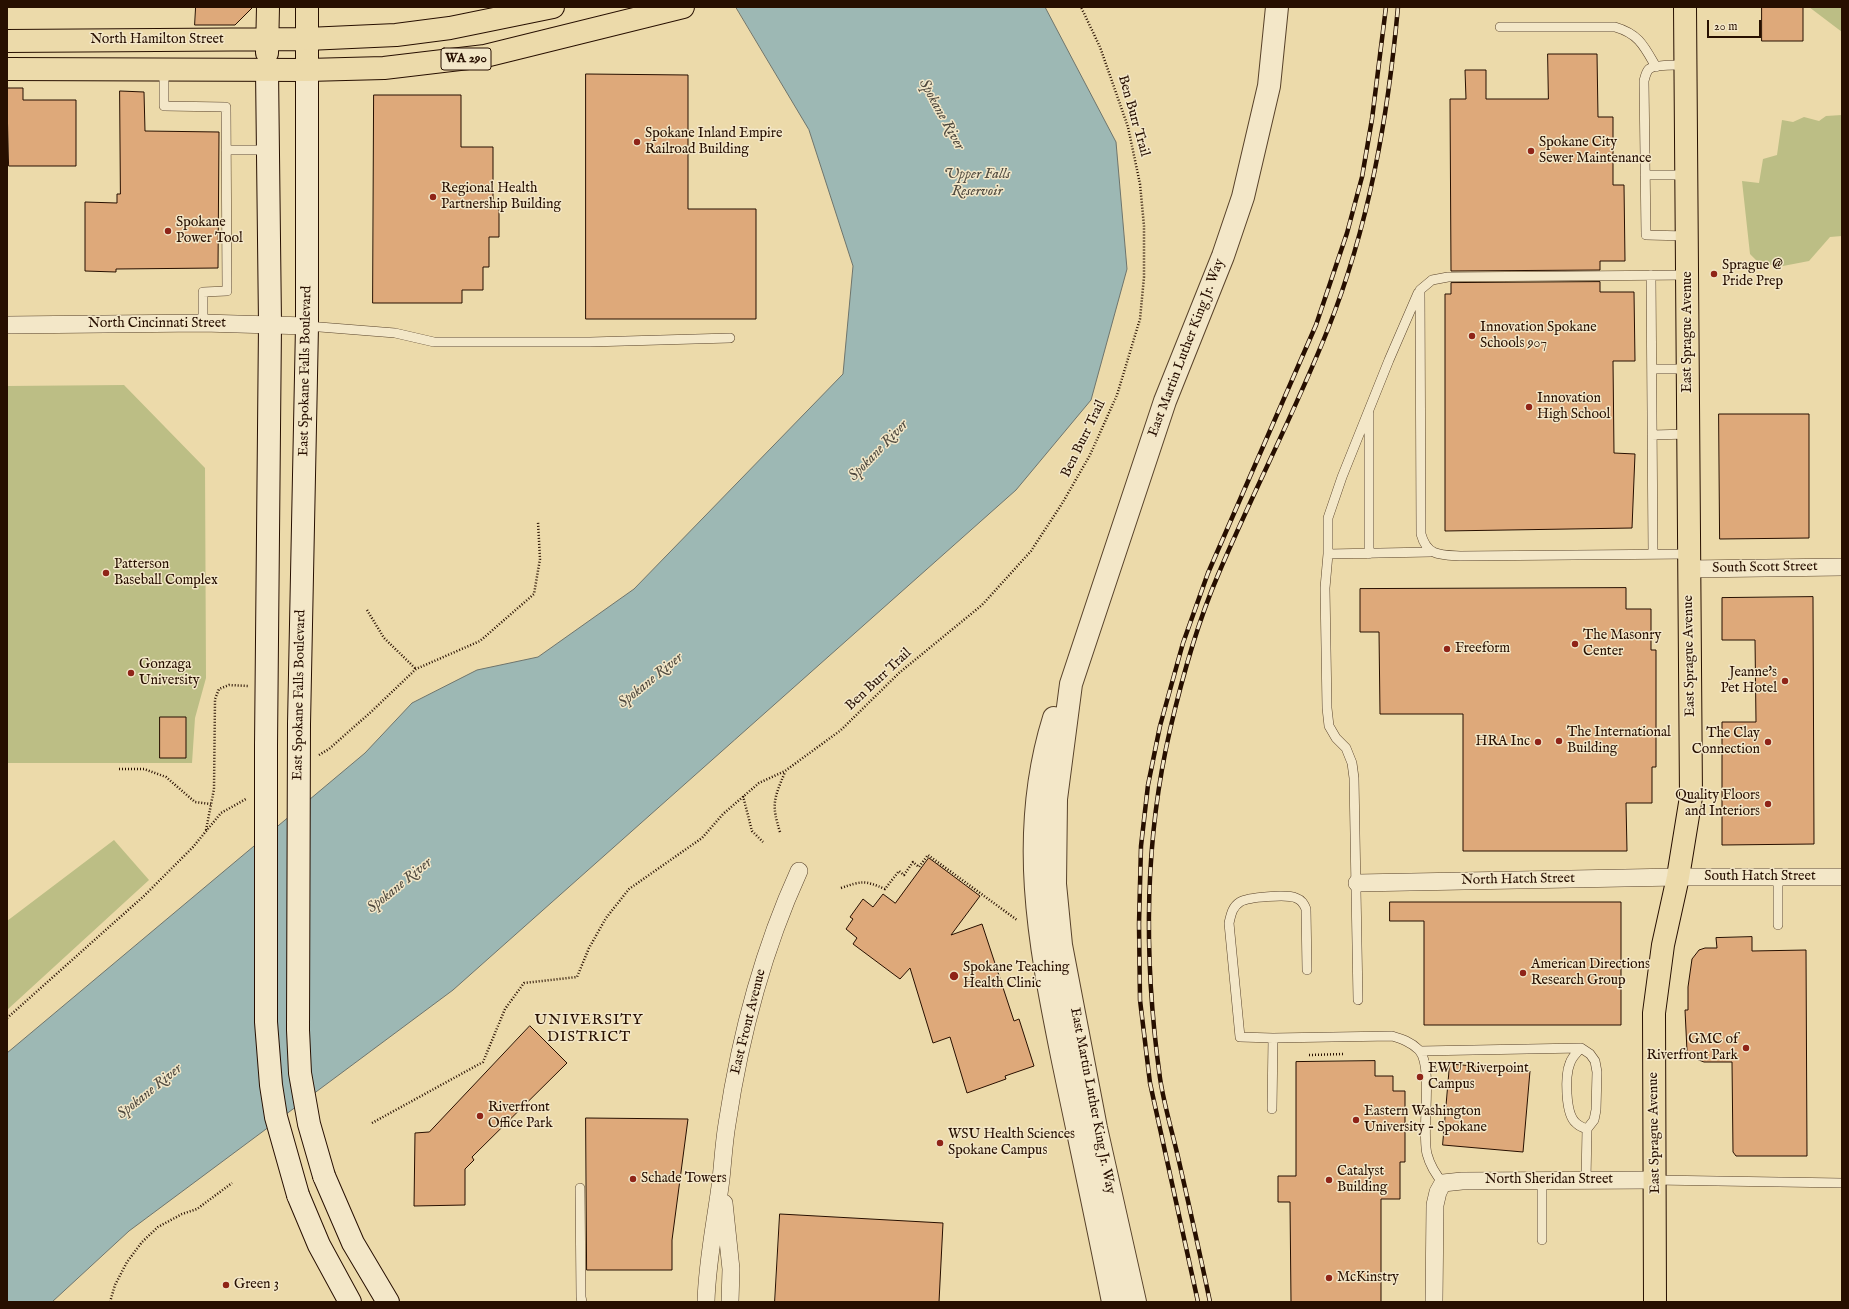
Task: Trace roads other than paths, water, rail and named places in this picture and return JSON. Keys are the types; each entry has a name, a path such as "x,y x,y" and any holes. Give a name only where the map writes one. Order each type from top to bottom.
{"main road":[{"path":"268,7 267,70 270,324 266,744 267,1053 276,1117 298,1195 319,1246 350,1302"},
{"path":"307,7 307,70"},
{"name":"WA 290","path":"308,39 370,37 416,33 482,22 552,7"},
{"name":"WA 290","path":"307,70 384,68 485,56 683,7"},
{"name":"East Martin Luther King Jr. Way","path":"1135,1302 1096,1128 1065,965 1055,884 1056,799 1071,684 1165,401 1223,256 1243,197 1269,86 1277,7"},
{"name":"East Sprague Avenue","path":"1655,1302 1654,1013 1663,945 1678,877 1691,798 1686,7"},
{"name":"North Hamilton Street","path":"7,40 308,39"},
{"name":"North Hamilton Street","path":"7,69 307,70"},
{"name":"East Spokane Falls Boulevard","path":"307,70 307,326 299,724 298,1030 300,1073 309,1124 324,1176 352,1243 378,1288 388,1302"},
{"name":"East Martin Luther King Jr. Way","path":"1071,684 1062,696 1042,765 1034,853 1036,895 1039,931 1049,992 1113,1302"}],"street":[{"name":"North Cincinnati Street","path":"7,325 203,323 307,326"},
{"name":"South Scott Street","path":"1689,562 1842,567"},
{"name":"East Front Avenue","path":"706,1302 707,1269 721,1178 726,1125 747,1022 772,934 799,871"},
{"name":"North Hatch Street","path":"1357,883 1678,877"},
{"name":"South Hatch Street","path":"1678,877 1842,877"},
{"name":"East Front Avenue","path":"721,1178 731,1269 730,1302"},
{"name":"North Sheridan Street","path":"1443,1183 1462,1180 1655,1180"},
{"path":"1434,1302 1435,1205 1438,1192 1443,1183"}],"lane":[{"path":"1500,27 1615,27 1627,30 1636,36 1645,47 1656,67"},
{"path":"1686,65 1650,68 1644,81 1645,175 1646,235 1688,236"},
{"path":"164,69 164,106 226,107 227,291 203,292 203,323"},
{"path":"226,150 268,150"},
{"path":"1645,175 1687,175"},
{"path":"1652,275 1653,554"},
{"path":"1358,1000 1357,883 1353,770 1346,748 1336,738 1329,726 1326,708 1325,588 1328,554 1328,518 1369,408 1420,290 1432,280 1448,277 1688,275"},
{"path":"1420,290 1420,534 1423,544 1431,552"},
{"path":"307,326 395,333 434,342 590,342 730,338"},
{"path":"1652,369 1689,369"},
{"path":"1369,408 1370,554"},
{"path":"1652,435 1689,434"},
{"path":"1328,554 1431,552 1443,555 1460,556 1653,554 1689,562"},
{"path":"1778,877 1778,926"},
{"path":"1307,970 1306,909 1302,901 1295,897 1252,897 1240,902 1232,911 1229,924 1240,1037 1273,1038 1392,1036 1408,1041 1420,1051 1425,1068 1427,1153 1433,1169 1443,1183"},
{"path":"1272,1108 1273,1038"},
{"path":"1420,1051 1582,1048 1590,1054 1595,1061 1597,1072 1596,1110 1594,1120 1587,1129 1586,1180"},
{"path":"1582,1048 1570,1062 1568,1071 1568,1100 1569,1113 1576,1123 1587,1129"},
{"path":"1542,1180 1542,1240"},
{"path":"1655,1180 1842,1183"},
{"path":"580,1188 582,1302"}],"water":[{"name":"Upper Falls Reservoir","path":"736,7 1045,7 1116,142 1127,269 1091,400 1016,490 453,990 129,1231 52,1302 7,1302 7,1053 365,753 412,703 477,670 538,657 634,589 843,374 853,266 809,130"}],"railway":[{"path":"1198,1302 1150,1083 1140,1000 1139,924 1141,846 1148,785 1160,726 1183,643 1208,573 1316,325 1347,233 1362,177 1372,119 1386,7"},
{"path":"1210,1302 1164,1098 1155,1035 1151,991 1149,903 1151,859 1161,773 1180,691 1191,651 1210,594 1231,544 1315,360 1328,329 1355,251 1375,171 1389,89 1398,7"}],"place":[{"name":"Spokane Inland Empire Railroad Building","path":"637,142"},
{"name":"Spokane City Sewer Maintenance","path":"1531,151"},
{"name":"Regional Health Partnership Building","path":"433,197"},
{"name":"Spokane Power Tool","path":"168,231"},
{"name":"Sprague @ Pride Prep","path":"1714,274"},
{"name":"Innovation Spokane Schools 907","path":"1472,336"},
{"name":"Innovation High School","path":"1529,407"},
{"name":"Patterson Baseball Complex","path":"106,573"},
{"name":"The Masonry Center","path":"1575,644"},
{"name":"Freeform","path":"1447,649"},
{"name":"Gonzaga University","path":"131,673"},
{"name":"Jeanne's Pet Hotel","path":"1785,681"},
{"name":"The International Building","path":"1559,741"},
{"name":"HRA Inc","path":"1538,742"},
{"name":"The Clay Connection","path":"1768,742"},
{"name":"Quality Floors and Interiors","path":"1768,804"},
{"name":"American Directions Research Group","path":"1523,973"},
{"name":"Spokane Teaching Health Clinic","path":"954,976"},
{"name":"GMC of Riverfront Park","path":"1746,1048"},
{"name":"EWU Riverpoint Campus","path":"1420,1077"},
{"name":"Riverfront Office Park","path":"480,1116"},
{"name":"Eastern Washington University - Spokane","path":"1356,1120"},
{"name":"WSU Health Sciences Spokane Campus","path":"940,1143"},
{"name":"Schade Towers","path":"633,1179"},
{"name":"Catalyst Building","path":"1329,1180"},
{"name":"McKinstry","path":"1329,1278"},
{"name":"Green 3","path":"226,1285"}],"district":[{"name":"UNIVERSITY DISTRICT","path":"589,1030"}],"water label":[{"name":"Spokane River","path":"941,115"},
{"name":"Spokane River","path":"879,451"},
{"name":"Spokane River","path":"651,681"},
{"name":"Spokane River","path":"400,886"},
{"name":"Spokane River","path":"150,1092"}]}
